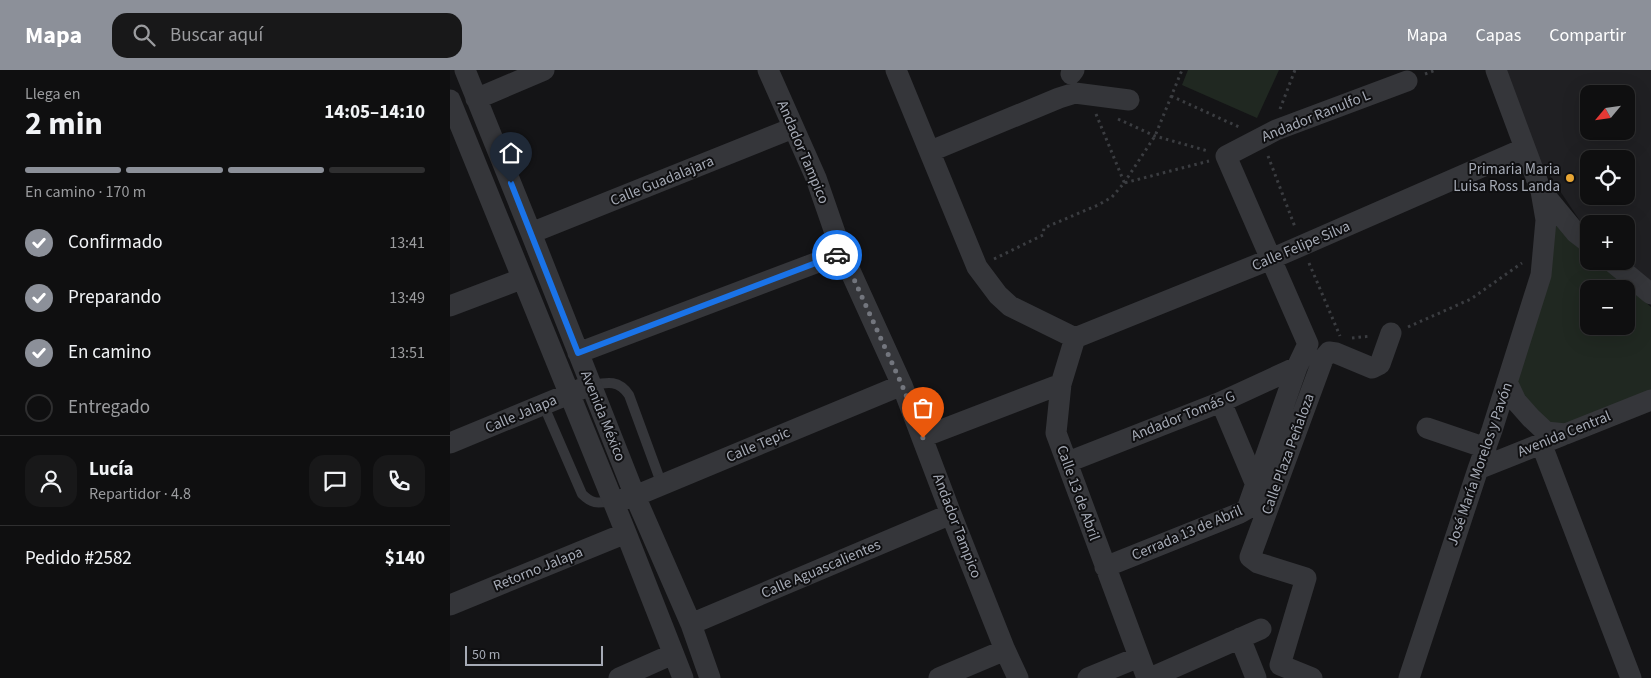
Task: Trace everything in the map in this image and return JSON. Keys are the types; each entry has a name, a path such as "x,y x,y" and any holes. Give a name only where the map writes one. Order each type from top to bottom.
{"street":[{"name":"Avenida México","path":"465,70 635,496 691,624 710,678"},
{"path":"476,98 544,70"},
{"name":"Andador Tampico","path":"768,70 816,178 842,253 902,385 951,514 1018,678"},
{"path":"896,70 977,267 998,295 1010,306 1075,338"},
{"path":"1496,70 1541,191 1580,236"},
{"name":"Andador Ranulfo L","path":"1226,156 1276,130 1407,81"},
{"path":"931,152 1075,93 1129,100"},
{"name":"Avenida México","path":"450,100 457,138 522,279 683,678"},
{"name":"Calle Guadalajara","path":"531,233 793,128"},
{"name":"Calle Felipe Silva","path":"1075,338 1271,259 1524,148"},
{"path":"1226,156 1308,344"},
{"name":"José María Morelos y Pavón","path":"1409,678 1486,448 1541,275 1546,220 1541,191"},
{"path":"578,353 842,253"},
{"path":"1622,270 1651,294"},
{"path":"450,306 522,279"},
{"path":"1335,346 1336,352 1372,368 1380,364 1391,333"},
{"name":"Calle 13 de Abril","path":"1075,338 1061,384 1056,433 1105,568 1148,678"},
{"name":"Cerrada 13 de Abril","path":"1105,568 1247,509 1297,367 1308,344"},
{"name":"Calle Plaza Peñaloza","path":"1312,678 1280,665 1306,578 1258,563 1250,557 1323,359 1335,346"},
{"name":"Andador Tomás G","path":"1068,462 1221,402 1297,367"},
{"path":"1507,382 1516,401 1546,432 1566,434"},
{"path":"923,438 1061,384"},
{"name":"Calle Jalapa","path":"450,443 592,385"},
{"name":"Calle Tepic","path":"613,501 635,496 902,385"},
{"path":"1221,402 1256,485"},
{"name":"Avenida Central","path":"1478,468 1566,434 1649,407"},
{"path":"1427,428 1486,448"},
{"path":"1541,444 1631,678"},
{"name":"Calle Aguascalientes","path":"691,624 951,514"},
{"name":"Retorno Jalapa","path":"450,605 626,533"},
{"path":"1148,678 1261,629"},
{"path":"1240,638 1256,678"},
{"path":"940,678 1005,650"},
{"path":"619,678 673,654"},
{"path":"1088,678 1139,657"}],"lane":[{"path":"592,385 611,382 625,389 629,395 662,485"},
{"path":"543,404 582,494 588,500 596,503 613,501"}],"path":[{"path":"977,267 1043,235 1044,228 1112,197 1124,183 1155,136 1182,70"},
{"path":"1171,96 1265,136 1295,70"},
{"path":"1101,113 1094,110 1124,183"},
{"path":"1116,118 1155,136 1226,156"},
{"path":"1124,183 1226,156"},
{"path":"1352,338 1391,333 1470,299 1544,249"},
{"path":"1308,344 1335,346"}],"shaded area":[{"path":"1188,70 1279,70 1257,118 1182,85"},
{"name":"Primaria Maria Luisa Ross Landa","path":"1499,70 1651,70 1651,284 1635,269 1635,215 1580,215 1580,221 1532,149"},
{"path":"1549,206 1580,241 1580,270 1610,270 1621,280 1580,280 1580,335 1635,335 1635,293 1651,307 1651,391 1568,427 1551,425 1522,399 1517,380"}],"way so far":[{"path":"837,255 842,253 902,385 923,438"}],"place":[{"name":"Primaria Maria Luisa Ross Landa","path":"1570,178"}],"route":[{"path":"511,183 578,353 837,255"}]}
